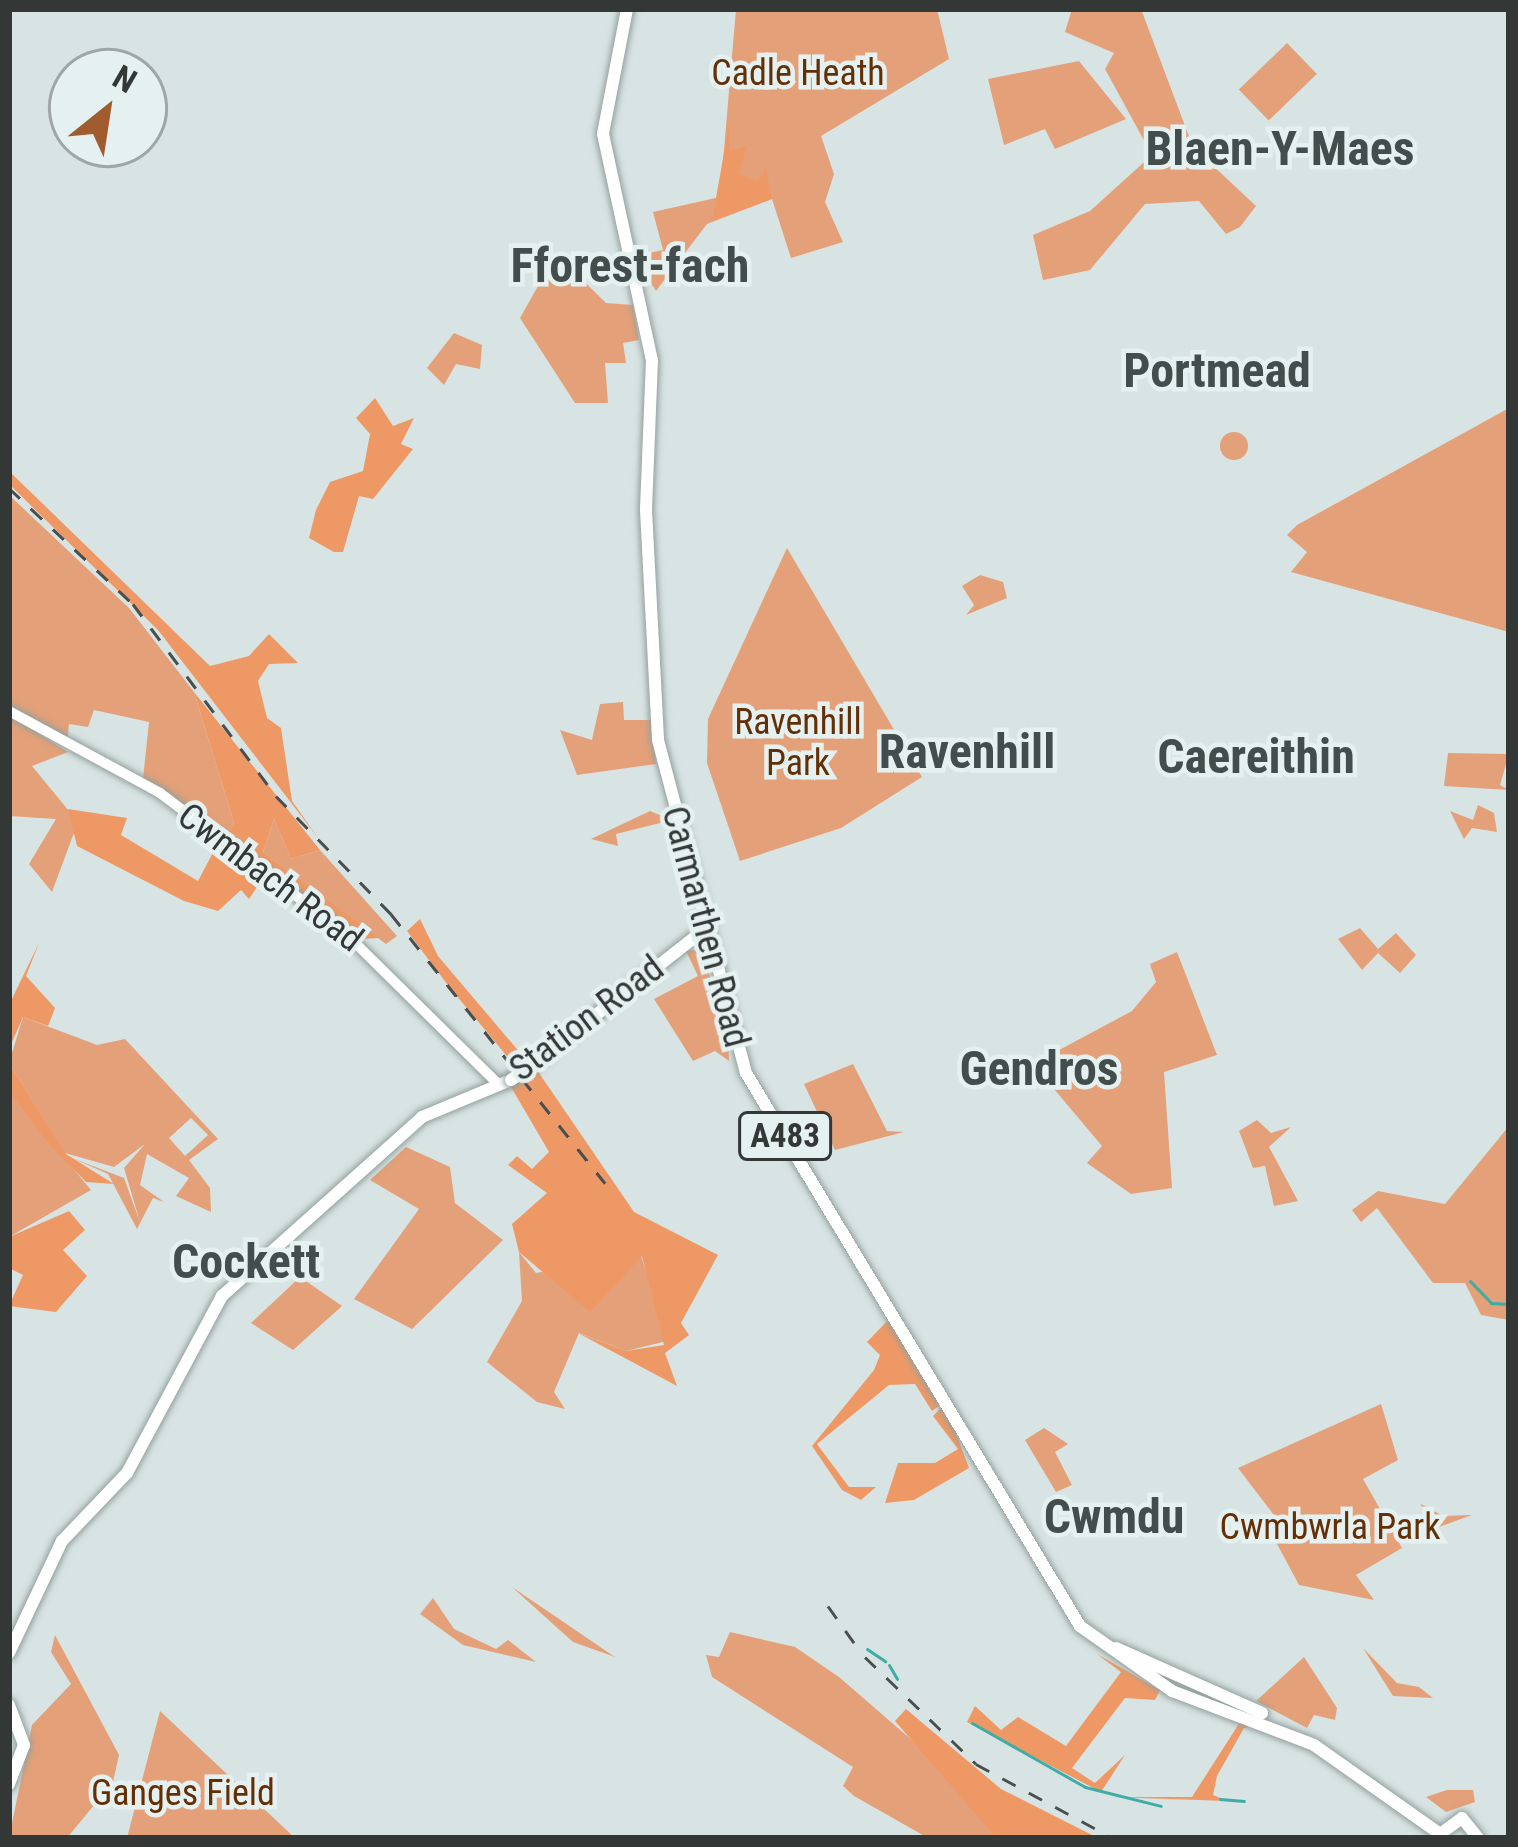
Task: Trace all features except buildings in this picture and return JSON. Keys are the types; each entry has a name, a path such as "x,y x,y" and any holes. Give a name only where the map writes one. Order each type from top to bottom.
{"main road":[{"name":"Carmarthen Road","path":"631,9 603,114 629,263 652,360 646,510 658,740 766,1102 931,1350 1056,1582 1128,1656 1450,1820 1468,1820 1478,1838"},
{"name":"Cwmbach Road","path":"9,711 160,794 345,933 505,1083"},
{"name":"Carmarthen Road","path":"709,921 714,956 762,1105 911,1332 1056,1594 1124,1664 1314,1745 1440,1836"},
{"name":"Station Road","path":"675,952 691,943 709,921"},
{"name":"Station Road","path":"9,1653 62,1541 123,1479 222,1297 422,1117 505,1083 531,1066 709,921"},
{"path":"691,943 714,956"},
{"path":"9,1705 23,1745 9,1784"},
{"path":"1440,1836 1450,1820"}],"green space":[{"name":"Cadle Heath","path":"736,9 937,9 949,59 821,136 834,174 825,202 843,242 791,258 772,199 707,224 656,291 634,256 663,250 653,212 720,197"},
{"path":"1072,9 1141,9 1193,147 1256,206 1240,227 1226,234 1199,201 1145,204 1090,270 1043,280 1033,235 1090,211 1152,155 1105,69 1114,53 1065,32"},
{"path":"1287,43 1317,74 1269,120 1239,90"},
{"path":"1079,61 1126,119 1055,149 1045,129 1004,145 988,79"},
{"path":"556,254 606,303 633,305 639,340 623,343 626,363 605,363 608,403 575,403 520,318"},
{"path":"454,333 482,345 480,369 456,364 444,385 427,368"},
{"path":"1509,408 1509,632 1291,572 1307,552 1287,535 1297,525"},
{"path":"1234,432 1244,436 1248,446 1244,456 1234,460 1224,456 1220,446 1224,436"},
{"path":"9,495 129,608 194,692 234,823 224,837 143,779 149,722 94,710 88,727 69,724 67,744 9,706"},
{"name":"Ravenhill Park","path":"787,548 922,777 841,828 740,861 707,763 708,719"},
{"path":"980,575 1003,582 1007,598 966,615 974,605 962,586"},
{"path":"623,702 624,720 651,720 656,764 577,775 560,730 592,740 600,704"},
{"path":"9,715 68,752 32,766 78,822 52,892 29,864 56,819 9,816"},
{"path":"1448,753 1509,754 1500,785 1509,790 1444,786"},
{"path":"1478,805 1494,813 1497,832 1472,828 1464,839 1450,811 1473,820"},
{"path":"650,811 672,820 616,834 618,846 591,839"},
{"path":"274,819 291,859 320,850 397,936 386,944 263,852"},
{"path":"1360,928 1378,949 1396,933 1416,955 1400,973 1378,953 1362,970 1338,939"},
{"path":"701,949 728,1033 729,1061 715,1051 693,1061 654,999 698,976 686,951"},
{"path":"1177,952 1217,1055 1164,1072 1172,1188 1131,1194 1087,1163 1102,1146 1033,1064 1132,1011 1156,982 1150,964"},
{"path":"23,1017 97,1045 125,1039 218,1139 189,1160 210,1188 211,1212 176,1196 189,1178 147,1154 140,1185 164,1202 153,1198 137,1229 108,1174 72,1158 124,1178 140,1222 124,1168 145,1144 114,1167 65,1153 9,1063","holes":["191,1118 208,1135 185,1156 169,1138"]},
{"path":"853,1064 887,1131 904,1132 835,1150 804,1084"},
{"path":"9,1091 91,1190 9,1237"},
{"path":"1257,1120 1271,1133 1291,1127 1269,1147 1298,1201 1274,1206 1265,1166 1253,1168 1239,1131"},
{"path":"1509,1126 1509,1320 1481,1315 1465,1283 1433,1283 1377,1208 1361,1222 1352,1210 1378,1191 1445,1204"},
{"path":"406,1147 450,1167 455,1203 503,1240 412,1329 354,1299 419,1209 370,1180"},
{"path":"519,1252 536,1273 641,1255 667,1341 626,1351 579,1333 554,1392 565,1409 537,1402 487,1362 522,1301"},
{"path":"300,1277 342,1306 293,1350 251,1323"},
{"name":"Cwmbwrla Park","path":"1381,1404 1398,1460 1363,1479 1402,1548 1356,1575 1374,1600 1299,1585 1267,1525 1277,1519 1238,1468"},
{"path":"1044,1428 1068,1444 1055,1452 1072,1485 1056,1492 1025,1440"},
{"path":"1421,1504 1443,1516 1472,1515 1428,1531"},
{"path":"512,1587 615,1657 573,1642"},
{"path":"433,1598 454,1629 496,1649 508,1640 536,1662 463,1645 420,1614"},
{"path":"730,1632 795,1647 839,1677 936,1761 996,1838 928,1838 854,1796 843,1786 853,1767 712,1677 706,1655 719,1657"},
{"path":"55,1635 119,1755 113,1782 67,1838 9,1838 32,1725 71,1684 51,1652"},
{"path":"1363,1648 1397,1683 1419,1687 1433,1698 1393,1696"},
{"path":"1304,1657 1337,1708 1335,1720 1314,1715 1307,1728 1256,1701"},
{"name":"Ganges Field","path":"160,1711 295,1838 127,1838"},
{"path":"1447,1790 1473,1790 1475,1802 1446,1812 1426,1797"}],"shaded area":[{"path":"729,124 730,151 747,146 739,174 758,181 766,167 772,199 712,221"},
{"path":"375,398 393,426 414,418 401,444 413,449 373,499 359,496 343,552 334,552 309,538 316,510 330,482 363,471 370,434 356,418"},
{"path":"9,471 210,666 249,656 269,634 298,663 269,664 258,681 267,718 281,728 292,801 319,839 158,630 9,484"},
{"path":"194,692 320,850 291,859 274,819 263,852 379,938 362,939 224,837 234,823"},
{"path":"68,809 127,818 121,835 198,881 219,841 265,875 249,899 241,890 218,911 184,901 77,846"},
{"path":"420,919 438,956 527,1061 517,1068 407,931"},
{"path":"39,943 26,976 55,1008 48,1026 23,1017 9,1049 9,1005"},
{"path":"9,1063 66,1154 114,1184 86,1182 47,1142 9,1091"},
{"path":"537,1070 634,1212 718,1255 681,1323 689,1335 665,1353 677,1386 578,1333 626,1351 664,1345 642,1256 590,1312 519,1252 512,1224 547,1193 508,1165 517,1156 532,1169 549,1152 511,1087"},
{"path":"69,1211 85,1230 63,1250 87,1276 56,1312 9,1306 23,1275 9,1268 9,1237"},
{"path":"895,1313 944,1402 932,1411 915,1384 889,1385 817,1444 849,1487 876,1487 861,1500 842,1490 812,1446 874,1370 880,1355 867,1342"},
{"path":"945,1404 969,1468 914,1500 885,1503 898,1463 935,1463 958,1449 933,1416"},
{"path":"1097,1654 1160,1690 1155,1700 1125,1698 1072,1768 1095,1783 1125,1755 1101,1792 967,1722 975,1706 1001,1730 1018,1717 1066,1746 1121,1672"},
{"path":"906,1709 1001,1789 1098,1838 996,1838 895,1721"},
{"path":"1242,1719 1260,1725 1244,1728 1217,1776 1213,1795 1227,1801 1111,1797 1192,1797"}],"waterway":[{"path":"1470,1281 1491,1303 1509,1304"},
{"path":"867,1649 885,1661"},
{"path":"889,1665 897,1679"},
{"path":"972,1723 1085,1787 1161,1806"},
{"path":"1220,1799 1244,1801"}],"railway":[{"path":"9,488 133,604 276,796 391,914 605,1183"},
{"path":"828,1606 855,1644"},
{"path":"865,1657 976,1764 1113,1838"}],"district":[{"name":"Blaen-Y-Maes","path":"1280,149"},
{"name":"Fforest-fach","path":"630,266"},
{"name":"Portmead","path":"1217,371"},
{"name":"Ravenhill","path":"967,752"},
{"name":"Caereithin","path":"1256,757"},
{"name":"Gendros","path":"1039,1069"},
{"name":"Cockett","path":"246,1262"},
{"name":"Cwmdu","path":"1114,1517"}]}
